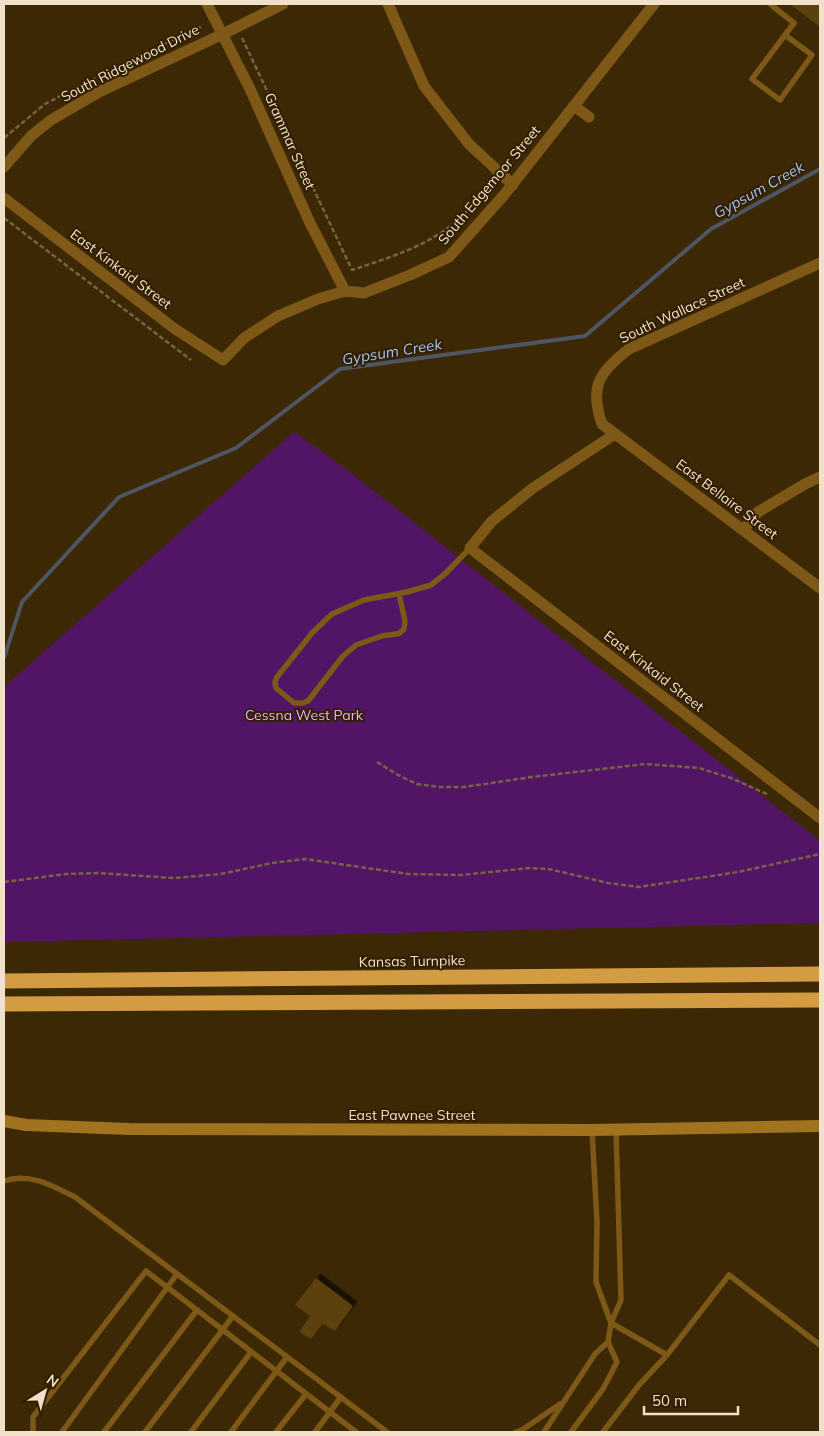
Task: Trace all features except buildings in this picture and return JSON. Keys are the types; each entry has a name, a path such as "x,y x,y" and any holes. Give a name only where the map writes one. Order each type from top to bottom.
{"highway":[{"name":"Kansas Turnpike","path":"4,981 820,974"},
{"path":"4,1004 820,1000"}],"main road":[{"name":"East Pawnee Street","path":"4,1121 26,1125 129,1129 616,1130 820,1126"}],"street":[{"name":"Grammar Street","path":"207,4 250,89 310,223 345,291"},
{"name":"South Ridgewood Drive","path":"4,167 31,136 51,120 99,92 283,4"},
{"path":"388,4 424,86 469,144 513,185"},
{"name":"South Edgemoor Street","path":"223,360 244,338 278,316 318,299 345,291 364,293 449,257 513,185 654,4"},
{"path":"574,106 589,117"},
{"name":"East Kinkaid Street","path":"4,198 175,329 223,360"},
{"name":"South Wallace Street","path":"615,434 602,424 597,412 596,396 598,382 611,363 629,349 820,263"},
{"path":"470,548 492,521 526,494 615,434"},
{"name":"East Bellaire Street","path":"615,434 820,588"},
{"path":"743,530 758,512 820,477"},
{"name":"East Kinkaid Street","path":"470,548 820,818"}],"lane":[{"path":"770,4 794,23 752,79 780,100 812,55 786,35"},
{"path":"400,594 405,621 404,629 400,633 382,636 356,645 343,656 308,702 294,703 276,688 275,682 277,677 312,633 332,614 364,600 400,594 430,585 446,573 470,548"},
{"path":"592,1130 597,1222 596,1282 611,1323 667,1355"},
{"path":"572,1432 603,1389 617,1362 608,1342 611,1323 621,1300 616,1130"},
{"path":"4,1181 12,1178 29,1179 49,1184 75,1197 387,1432"},
{"path":"33,1432 33,1417 146,1271 356,1432"},
{"path":"62,1432 177,1274"},
{"path":"603,1432 639,1385 667,1355 729,1275 820,1345"},
{"path":"104,1432 197,1310"},
{"path":"145,1432 233,1316"},
{"path":"544,1432 595,1354 608,1342"},
{"path":"191,1432 251,1352"},
{"path":"231,1432 287,1357"},
{"path":"276,1432 306,1394"},
{"path":"315,1432 341,1398"},
{"path":"516,1432 564,1401"}],"path":[{"path":"241,36 352,270 389,258 429,241 462,216 490,184 504,195"},
{"path":"4,218 191,360"},
{"path":"377,762 417,784 439,787 464,787 645,764 699,768 731,778 776,798"},
{"path":"4,882 66,874 98,873 174,878 221,874 272,863 305,859 408,874 462,875 529,868 549,869 608,883 639,887 738,872 820,854"}],"green space":[{"name":"Cessna West Park","path":"294,432 346,469 820,841 820,923 4,942 4,687"}],"waterway":[{"name":"Gypsum Creek","path":"4,658 22,602 119,497 236,448 340,369 585,336 711,229 820,169"}]}
